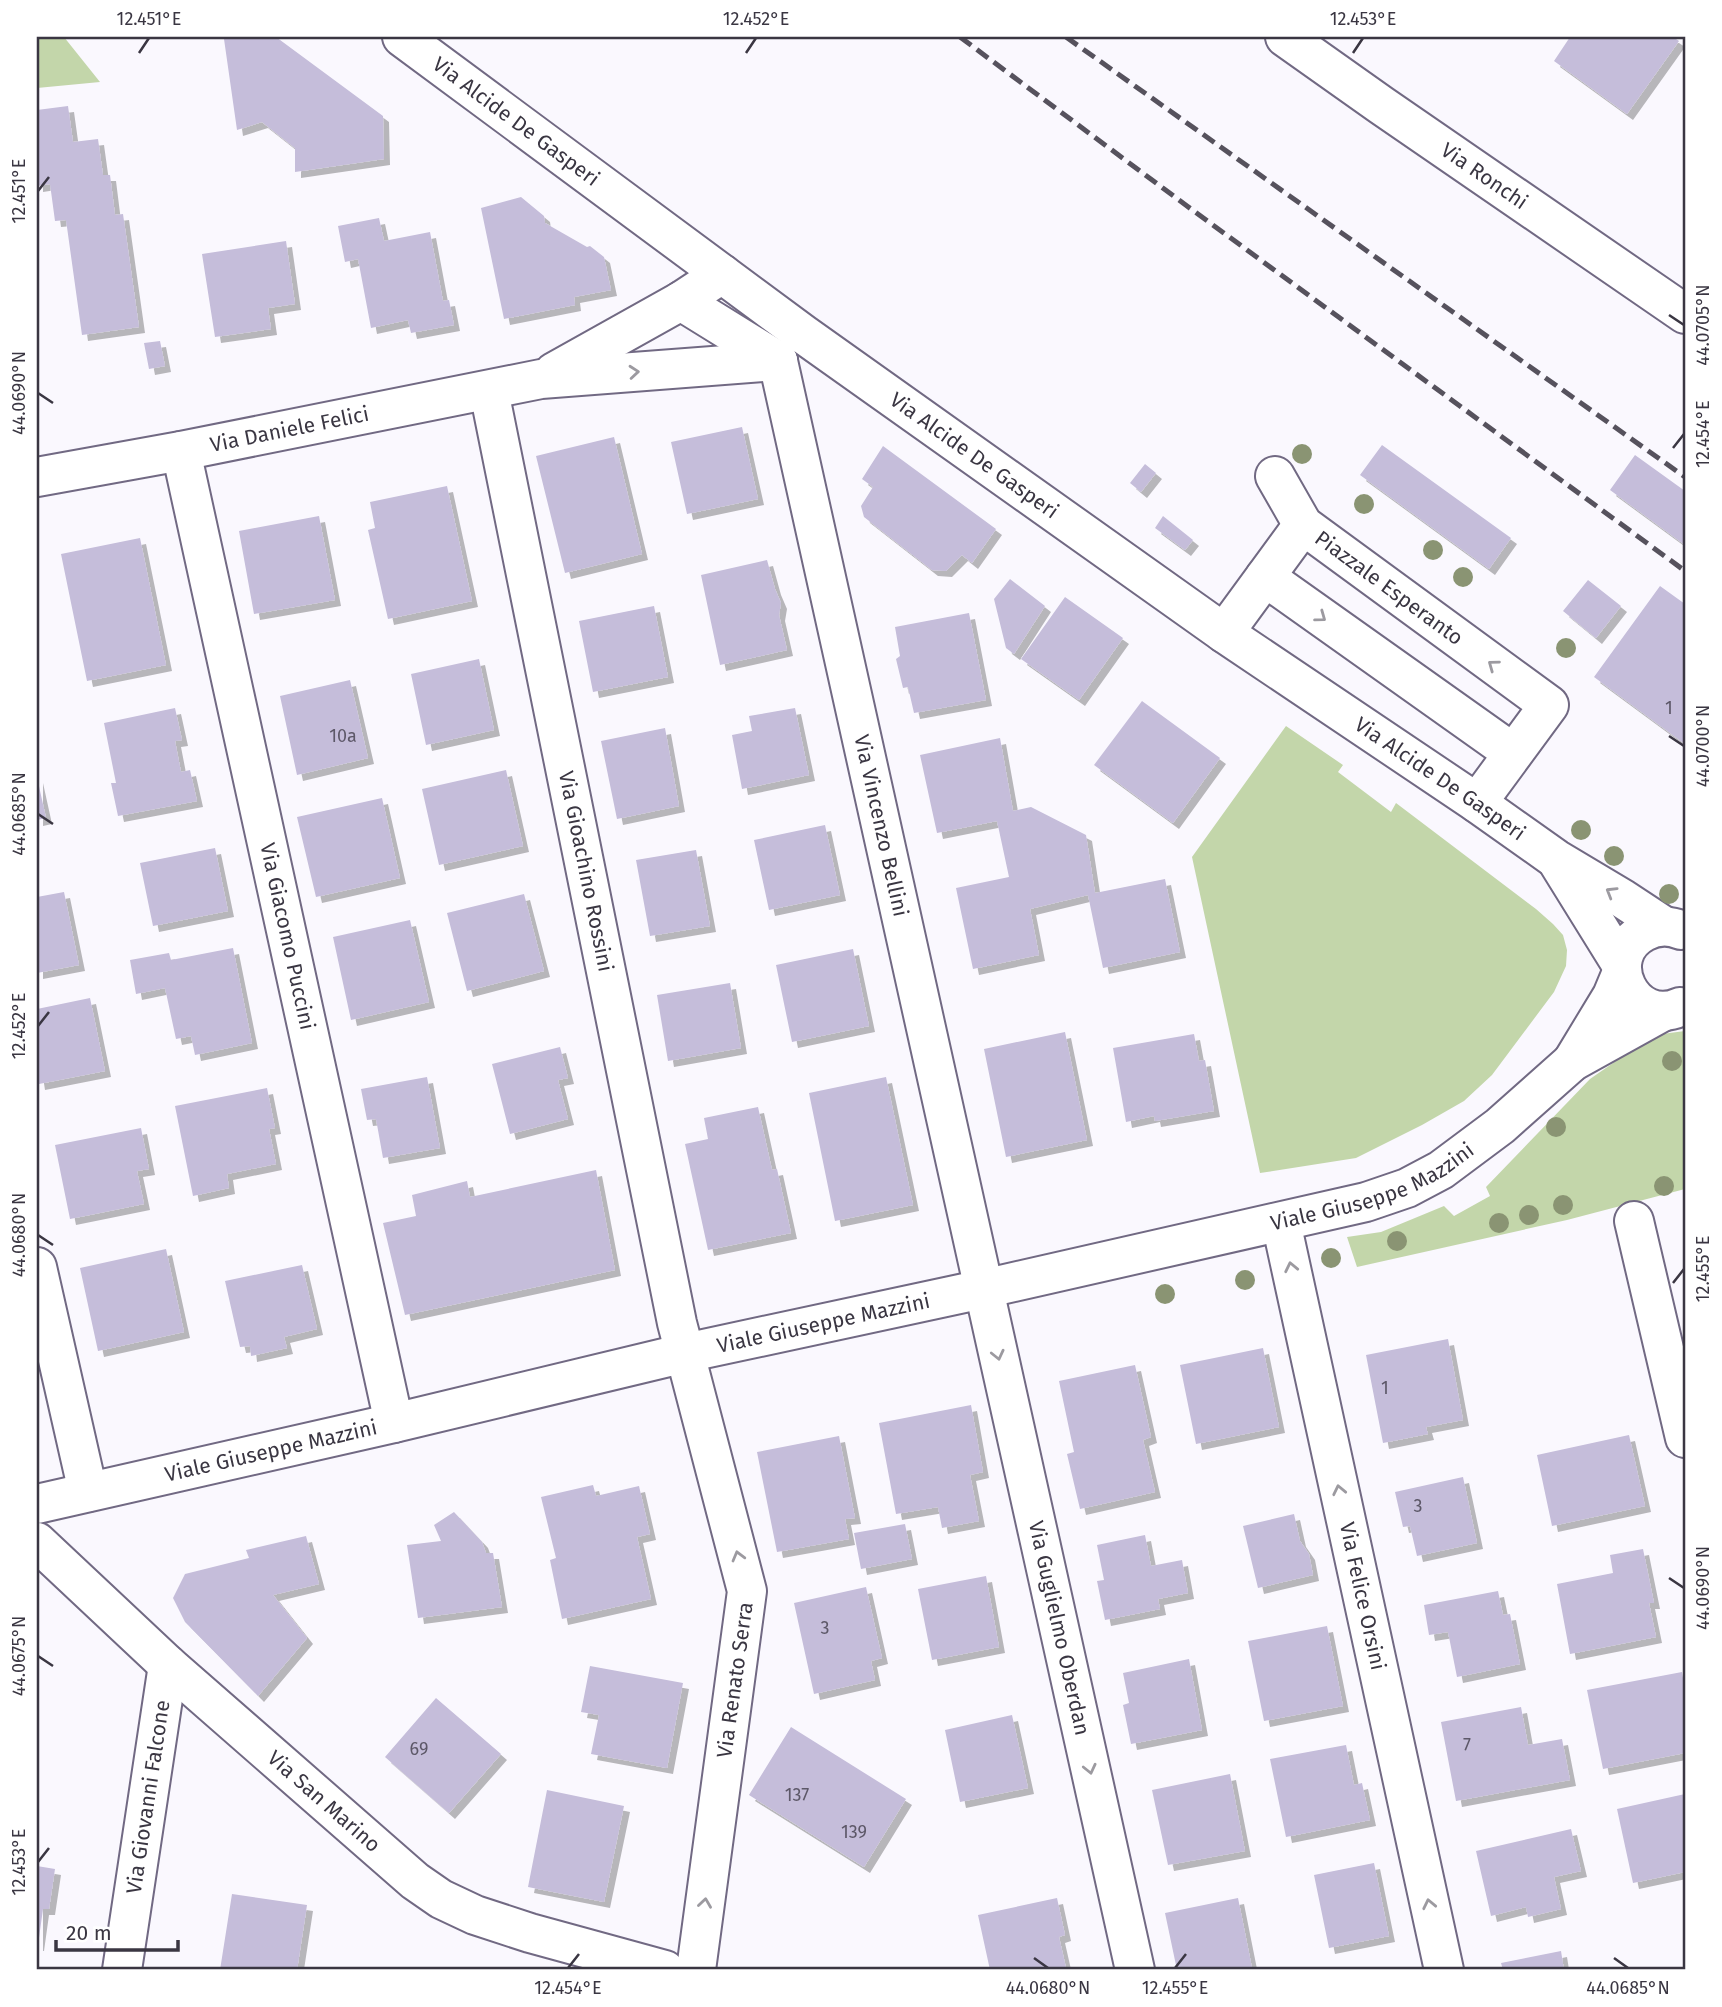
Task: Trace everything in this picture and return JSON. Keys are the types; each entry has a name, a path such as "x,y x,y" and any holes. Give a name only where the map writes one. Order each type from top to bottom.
{"street":[{"name":"Via Alcide De Gasperi","path":"402,37 722,274 790,348 1224,633 1556,859 1675,930"},
{"name":"Via Ronchi","path":"1285,37 1685,314"},
{"name":"Via Daniele Felici","path":"541,379 681,302 722,274"},
{"path":"681,302 727,328 790,348"},
{"name":"Via Daniele Felici","path":"37,477 541,379 790,348"},
{"name":"Via Vincenzo Bellini","path":"790,348 983,1289"},
{"name":"Via Gioachino Rossini","path":"489,391 685,1353"},
{"name":"Via Giacomo Puccini","path":"181,451 394,1423"},
{"path":"1275,475 1303,525"},
{"name":"Piazzale Esperanto","path":"1224,633 1303,525 1549,705 1513,753"},
{"path":"1265,578 1513,753 1477,803"},
{"name":"Via Alcide De Gasperi","path":"1556,859 1622,968 1625,984 1631,995 1652,1009 1680,1006"},
{"name":"Viale Giuseppe Mazzini","path":"1572,1062 1612,996 1625,952 1631,942 1640,933 1651,928 1675,930"},
{"name":"Viale Giuseppe Mazzini","path":"37,1504 394,1423 685,1353 1366,1202 1407,1188 1441,1170 1500,1126 1572,1062 1680,1006"},
{"path":"1634,1221 1685,1438"},
{"name":"Via Felice Orsini","path":"1281,1222 1444,1970"},
{"path":"37,1267 88,1492"},
{"name":"Via Guglielmo Oberdan","path":"983,1289 1135,1970"},
{"name":"Via Renato Serra","path":"685,1353 747,1591 696,1970"},
{"name":"Via San Marino","path":"37,1542 168,1665 415,1881 441,1899 475,1915 530,1933 665,1970"},
{"name":"Via Giovanni Falcone","path":"122,1970 168,1665"}],"green space":[{"path":"37,37 64,37 100,82 37,88"},
{"path":"1286,726 1343,765 1338,772 1391,812 1396,803 1536,909 1563,935 1567,950 1566,966 1554,992 1492,1075 1464,1101 1356,1158 1260,1173 1192,857"},
{"path":"1685,1031 1685,1189 1567,1220 1357,1267 1347,1237 1381,1232 1444,1206 1454,1216 1490,1196 1486,1187 1590,1079 1642,1043 1662,1034"}],"building":[{"path":"276,37 383,116 384,159 295,172 295,148 262,122 237,130 224,39"},
{"path":"1570,37 1673,37 1679,41 1627,114 1554,61"},
{"path":"68,106 73,142 98,139 103,175 110,175 115,215 123,214 139,327 82,335 66,220 55,221 50,184 37,186 37,110"},
{"path":"521,197 544,216 545,223 587,247 590,246 604,257 611,290 574,297 575,305 504,319 481,208"},
{"path":"379,218 384,241 430,232 443,301 449,300 454,325 411,333 408,320 371,328 358,259 345,262 338,226"},
{"path":"286,241 295,304 268,308 271,329 215,337 202,254"},
{"path":"160,341 165,366 149,369 144,343"},
{"path":"742,427 758,499 687,514 671,442"},
{"path":"614,437 642,554 565,573 536,456"},
{"path":"1382,445 1511,538 1489,569 1360,475"},
{"path":"883,446 996,529 972,563 962,555 946,571 932,570 864,517 861,506 873,487 862,479"},
{"path":"1635,455 1685,491 1685,545 1610,490"},
{"path":"1145,464 1156,473 1141,492 1130,483"},
{"path":"447,486 472,601 388,619 368,530 375,528 370,502"},
{"path":"319,516 335,600 254,614 239,531"},
{"path":"1163,516 1193,540 1185,550 1155,528"},
{"path":"140,538 166,665 87,681 61,554"},
{"path":"767,560 781,603 779,615 787,650 720,665 701,575"},
{"path":"1010,579 1045,606 1014,654 1006,648 994,599"},
{"path":"1588,580 1621,606 1596,638 1563,611"},
{"path":"1660,586 1685,604 1685,744 1594,677"},
{"path":"1065,597 1123,638 1079,700 1021,659"},
{"path":"654,606 668,677 593,692 579,621"},
{"path":"969,613 986,700 914,713 908,687 903,688 896,659 900,656 895,627"},
{"path":"479,659 494,730 426,745 411,674"},
{"path":"350,680 368,758 297,775 280,696"},
{"path":"1142,701 1220,758 1173,823 1094,765"},
{"path":"175,708 182,740 175,741 181,772 190,770 197,801 118,816 111,783 116,783 104,723"},
{"path":"795,708 809,775 742,789 732,735 752,731 749,716"},
{"path":"665,728 679,806 617,819 601,741"},
{"path":"1000,738 1013,811 1031,807 1086,835 1095,893 1165,879 1180,952 1103,968 1088,895 1030,909 1039,955 973,969 956,888 1009,877 997,821 937,833 920,755"},
{"path":"506,770 523,846 439,865 422,789"},
{"path":"37,777 46,818 37,820"},
{"path":"382,798 400,878 316,897 297,817"},
{"path":"825,825 840,895 769,910 754,840"},
{"path":"215,848 228,911 153,926 140,863"},
{"path":"696,850 710,926 650,936 636,860"},
{"path":"64,892 79,965 37,973 37,897"},
{"path":"524,894 544,971 467,991 447,913"},
{"path":"410,920 429,1002 351,1020 333,937"},
{"path":"233,948 252,1043 195,1055 191,1036 176,1039 165,988 136,994 130,960 169,953 171,960"},
{"path":"853,949 869,1026 792,1042 776,965"},
{"path":"730,983 741,1048 668,1061 657,995"},
{"path":"90,998 105,1071 39,1084 37,1009"},
{"path":"1065,1032 1087,1140 1006,1157 984,1049"},
{"path":"1194,1034 1199,1061 1205,1060 1214,1111 1155,1121 1154,1116 1126,1122 1113,1048"},
{"path":"560,1047 568,1078 558,1080 568,1119 510,1134 492,1064"},
{"path":"427,1077 440,1148 383,1158 376,1119 367,1120 361,1089"},
{"path":"886,1077 913,1205 835,1221 809,1093"},
{"path":"267,1088 275,1128 269,1129 276,1164 227,1174 229,1188 193,1196 175,1106"},
{"path":"758,1107 772,1170 777,1169 791,1233 708,1250 685,1144 708,1139 704,1118"},
{"path":"141,1128 149,1169 137,1171 144,1204 70,1219 55,1145"},
{"path":"596,1170 615,1270 405,1315 383,1223 416,1216 412,1195 467,1181 470,1197"},
{"path":"166,1249 184,1332 98,1351 80,1268"},
{"path":"302,1265 317,1329 284,1337 287,1348 251,1356 250,1346 240,1347 225,1281"},
{"path":"1448,1339 1463,1420 1426,1427 1428,1434 1383,1443 1366,1355"},
{"path":"1263,1348 1279,1427 1196,1444 1180,1365"},
{"path":"1135,1365 1151,1437 1143,1440 1155,1492 1080,1509 1067,1454 1074,1452 1059,1381"},
{"path":"971,1405 983,1472 970,1475 979,1521 942,1528 938,1507 896,1514 879,1423"},
{"path":"1629,1435 1645,1506 1552,1526 1537,1455"},
{"path":"839,1436 855,1518 845,1519 849,1539 777,1552 757,1452"},
{"path":"1463,1477 1477,1543 1417,1556 1410,1526 1403,1527 1395,1492"},
{"path":"593,1485 596,1496 639,1486 650,1534 637,1537 651,1599 562,1619 550,1560 556,1558 541,1497"},
{"path":"454,1512 482,1542 486,1553 493,1553 502,1607 418,1618 407,1545 441,1541 434,1525"},
{"path":"1294,1514 1300,1541 1309,1554 1313,1575 1258,1588 1243,1526"},
{"path":"905,1524 912,1559 861,1569 854,1533"},
{"path":"1145,1535 1151,1566 1182,1560 1188,1593 1158,1599 1160,1609 1105,1620 1097,1581 1104,1580 1097,1545"},
{"path":"306,1536 319,1584 273,1595 307,1638 258,1696 185,1622 173,1598 185,1574 249,1558 246,1550"},
{"path":"1643,1549 1654,1603 1649,1603 1656,1637 1570,1654 1557,1584 1613,1573 1610,1555"},
{"path":"986,1576 999,1647 932,1660 918,1589"},
{"path":"866,1587 882,1658 871,1661 875,1680 814,1694 794,1603"},
{"path":"1498,1591 1503,1615 1510,1614 1520,1664 1457,1677 1448,1632 1429,1635 1424,1605"},
{"path":"1327,1626 1343,1706 1264,1721 1248,1641"},
{"path":"1189,1659 1202,1730 1131,1744 1123,1705 1129,1703 1123,1673"},
{"path":"590,1666 683,1683 667,1768 591,1754 599,1715 581,1712"},
{"path":"1682,1672 1685,1690 1685,1753 1603,1769 1587,1690"},
{"path":"436,1698 501,1754 449,1813 385,1757"},
{"path":"1521,1707 1528,1745 1562,1739 1570,1780 1456,1801 1441,1722"},
{"path":"1012,1715 1028,1788 960,1802 945,1730"},
{"path":"791,1727 906,1799 864,1867 749,1795"},
{"path":"1346,1745 1354,1785 1362,1783 1370,1820 1286,1837 1270,1759"},
{"path":"1230,1774 1245,1851 1168,1865 1152,1790"},
{"path":"547,1790 624,1806 604,1902 528,1887"},
{"path":"1685,1794 1685,1872 1633,1883 1617,1809"},
{"path":"1571,1829 1581,1871 1554,1877 1561,1909 1528,1917 1526,1907 1491,1916 1476,1851"},
{"path":"1374,1863 1389,1936 1329,1948 1314,1875"},
{"path":"37,1866 55,1869 49,1909 43,1909 38,1945 37,1945"},
{"path":"232,1894 307,1905 297,1970 220,1970"},
{"path":"1057,1898 1065,1935 1059,1937 1066,1968 990,1970 978,1915"},
{"path":"1238,1898 1252,1968 1177,1970 1165,1913"},
{"path":"1561,1951 1564,1970 1503,1970 1501,1963"}],"railway":[{"path":"960,37 1685,571"},
{"path":"1066,37 1685,477"}]}
